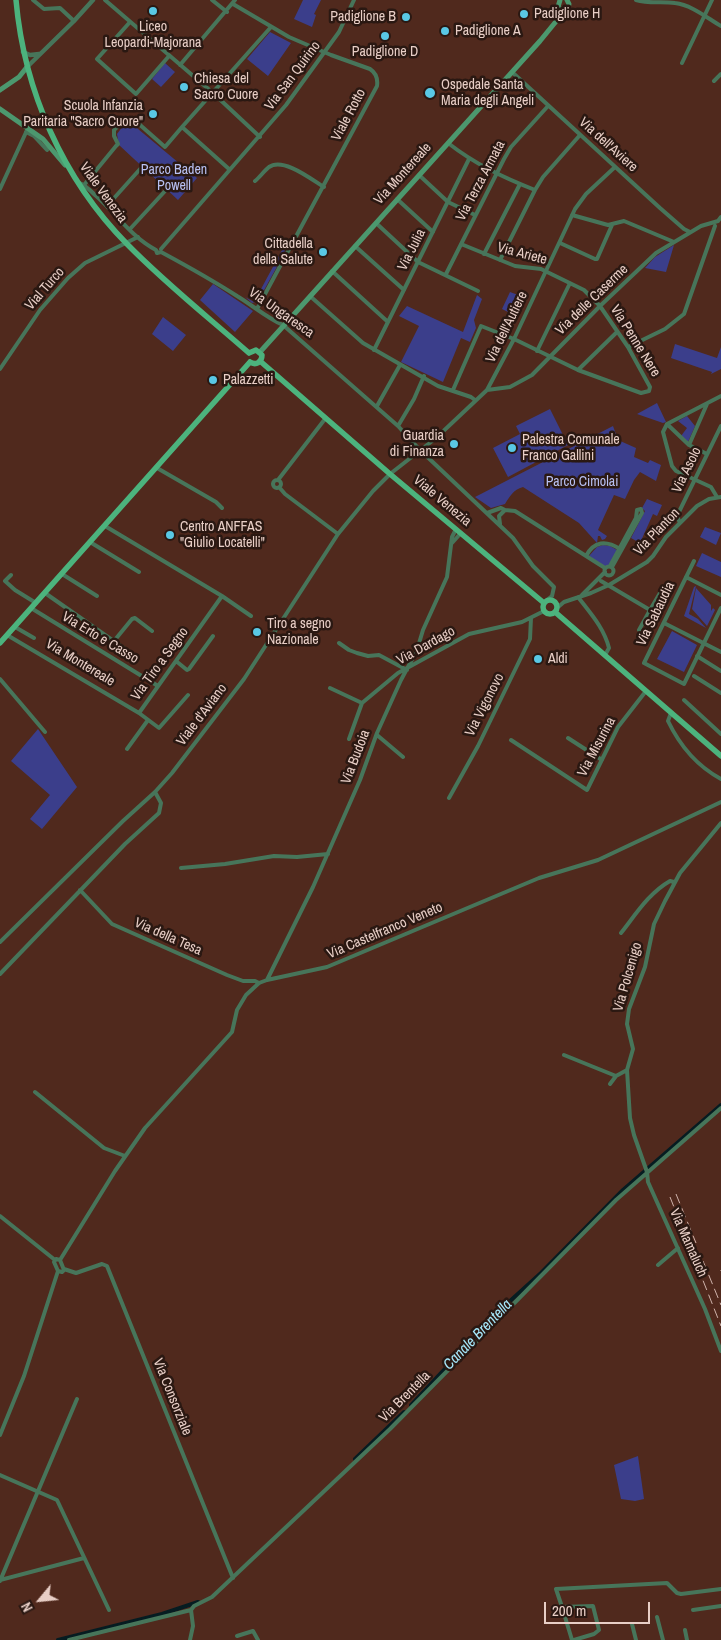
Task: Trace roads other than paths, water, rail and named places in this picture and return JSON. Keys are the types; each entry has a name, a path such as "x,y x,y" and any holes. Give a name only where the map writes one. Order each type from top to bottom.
{"main road":[{"name":"Viale Venezia","path":"16,0 23,52 27,67 44,119 72,173 107,222 127,244 249,352"},
{"path":"558,0 558,7 562,11"},
{"name":"Via Montereale","path":"260,352 512,72 558,19 562,11 567,9 569,1"},
{"path":"0,90 19,77 27,67"},
{"path":"0,109 27,130 48,143 72,173"},
{"path":"254,350 260,352 262,358 260,362 254,364 250,362 248,358 249,352 254,350"},
{"path":"0,643 250,362"},
{"name":"Viale Venezia","path":"260,362 458,531 546,602 555,602 556,610 721,756"},
{"path":"546,602 543,607 544,611 549,614 556,610"}],"street":[{"path":"33,0 44,9 60,8 74,21"},
{"path":"27,67 93,0"},
{"path":"105,0 213,93 260,137"},
{"path":"212,0 227,12"},
{"name":"Via San Quirino","path":"159,250 204,201 229,169 260,137 286,105 339,32 354,0"},
{"path":"636,0 674,2 686,5 719,25 721,18"},
{"path":"682,62 711,0"},
{"path":"180,66 234,2 270,27 326,52"},
{"path":"130,22 97,59 136,94 169,56"},
{"path":"81,184 118,144 114,136 114,130 123,121 139,124 165,147 270,27"},
{"path":"23,52 30,55 43,52"},
{"name":"Viale Rotto","path":"257,309 378,83 376,76 370,69 326,52"},
{"name":"Via dell'Aviere","path":"512,72 615,167 684,229 690,232"},
{"path":"714,81 721,74"},
{"name":"Via Terza Armata","path":"446,274 495,174 511,147 548,106"},
{"path":"182,128 229,169"},
{"path":"0,189 27,130 47,150"},
{"path":"500,260 535,190 554,162 580,135"},
{"path":"448,142 469,159 495,174 535,190"},
{"name":"Via Julia","path":"374,350 469,159"},
{"path":"255,181 270,166 279,163 324,187"},
{"name":"Via dell'Autiere","path":"390,474 436,438 487,390 498,372 572,215 586,194 615,167"},
{"path":"107,206 141,168"},
{"path":"419,175 448,202 475,215"},
{"name":"Via Ungaresca","path":"81,184 107,206 138,237 211,280 276,322 284,325 377,406 420,450 513,538 533,566 554,587 553,593 546,602"},
{"path":"484,254 520,184"},
{"path":"130,229 166,190"},
{"path":"398,199 433,232"},
{"path":"572,215 612,225 624,222 636,225 674,242"},
{"path":"628,347 665,329 684,314 717,222"},
{"name":"Via delle Caserme","path":"487,390 505,388 532,375 656,253 707,223 717,222"},
{"path":"376,223 418,262 478,291"},
{"path":"560,243 598,259 612,225"},
{"name":"Vial Turco","path":"0,369 40,310 68,278 85,263 138,237"},
{"name":"Via Ariete","path":"460,244 523,268 546,271 584,290 600,306"},
{"path":"355,246 404,290"},
{"path":"332,271 388,322"},
{"path":"537,351 570,283"},
{"path":"310,296 363,343 374,350 424,376 438,386 475,400"},
{"name":"Via Penne Nere","path":"578,370 641,393 649,391 650,387 628,347 600,306"},
{"path":"452,390 481,326 514,339 578,370 617,332"},
{"path":"377,406 400,365"},
{"path":"398,426 414,399 424,376"},
{"path":"719,497 711,487 676,471 672,466 663,432 667,424 721,396"},
{"path":"689,445 707,404"},
{"path":"325,418 278,480 281,484 279,488 285,494 338,534"},
{"path":"667,424 689,445 707,454"},
{"name":"Via Asolo","path":"680,523 677,516 721,426"},
{"path":"715,438 721,439"},
{"path":"157,468 216,502 222,508"},
{"name":"Viale d'Aviano","path":"0,942 156,792 172,774 244,679 338,534 354,513 390,474"},
{"name":"Via Planton","path":"556,610 564,602 595,592 647,562 666,537 702,502 719,497"},
{"path":"487,513 502,508 515,511 586,556 606,572 612,574 614,571 611,567"},
{"path":"605,655 609,648 604,632 579,597 611,567 642,513 641,509 635,512 636,518 611,567"},
{"path":"492,518 499,516 504,510"},
{"path":"492,518 494,511"},
{"path":"499,516 501,526"},
{"path":"105,526 222,596 251,616"},
{"name":"Via Budoia","path":"267,980 328,854 360,780 376,735 414,656 423,630 447,577 453,533 458,531"},
{"path":"90,542 139,572"},
{"path":"586,556 592,548 600,543 608,543 620,549"},
{"name":"Via Sabaudia","path":"694,560 644,663 684,684 697,656"},
{"path":"595,592 606,572"},
{"path":"62,574 97,596"},
{"path":"11,575 5,581 36,603"},
{"path":"686,577 721,595"},
{"path":"601,581 650,610"},
{"path":"45,593 135,656"},
{"path":"639,630 660,593"},
{"name":"Via Tiro a Segno","path":"188,695 159,728 139,713 222,596"},
{"name":"Via Erto e Casso","path":"31,608 158,686"},
{"path":"721,608 697,656 721,671"},
{"name":"Via Dardago","path":"349,738 362,703 398,673 407,670 469,634 522,622 544,611"},
{"path":"114,641 132,619 135,618 152,631"},
{"name":"Via Vigonovo","path":"449,798 482,737 530,639 531,618"},
{"path":"664,622 721,652"},
{"name":"Via Montereale","path":"15,627 34,638"},
{"name":"Via Montereale","path":"8,635 139,713"},
{"path":"176,661 187,670 189,669 214,636"},
{"path":"339,643 348,650 357,653 368,656 379,655 407,670"},
{"path":"694,676 721,692"},
{"path":"0,679 45,732"},
{"path":"330,688 362,703"},
{"name":"Via Misurina","path":"511,740 587,790 618,727 646,691"},
{"path":"684,700 721,734"},
{"path":"671,713 668,719 670,725 691,757 721,779"},
{"path":"127,749 148,720"},
{"path":"376,735 403,758"},
{"path":"568,738 602,760"},
{"path":"0,974 80,890 159,813 161,803 156,792"},
{"name":"Via Castelfranco Veneto","path":"60,1260 125,1156 145,1128 232,1032 237,1010 246,995 259,983 327,967 539,878 598,860 721,802"},
{"name":"Via Polcenigo","path":"640,1155 630,1118 627,1070 633,1048 627,1024 629,1009 645,967 654,924 674,882 687,863 721,823"},
{"path":"181,868 225,864 274,856 297,857 328,854"},
{"path":"621,933 654,892 670,881 674,882"},
{"name":"Via della Tesa","path":"80,890 112,924 227,976 259,983"},
{"path":"564,1055 616,1076"},
{"path":"610,1084 616,1076 627,1070"},
{"path":"35,1092 94,1141 104,1148 125,1156"},
{"name":"Via Brentella","path":"69,1640 191,1610 194,1606 212,1597 390,1429 616,1200 721,1108"},
{"name":"Via Mamaluch","path":"640,1155 647,1172 648,1182 705,1308 721,1351"},
{"path":"0,1216 55,1260 60,1260 64,1269 62,1272 58,1271"},
{"path":"658,1265 678,1248"},
{"path":"0,1434 24,1376 58,1271 54,1263 55,1260"},
{"name":"Via Consorziale","path":"64,1269 76,1273 102,1264 107,1266 232,1578"},
{"path":"0,1580 77,1399"},
{"path":"0,1475 57,1500 109,1610"},
{"path":"0,1580 84,1558"},
{"path":"562,1607 590,1605 594,1607 599,1630 594,1634 573,1640 562,1607 556,1589 667,1583 677,1593 681,1594 721,1589"},
{"path":"693,1610 721,1606"},
{"path":"190,1640 193,1626 191,1610"},
{"path":"657,1618 663,1640"},
{"path":"632,1624 636,1640"},
{"path":"685,1630 687,1640"},
{"path":"236,1636 253,1631 258,1640"}],"waterway":[{"name":"Canale Brentella","path":"411,1405 499,1311 541,1273 623,1190 721,1105"},
{"name":"Canale Brentella","path":"355,1459 404,1412"},
{"name":"Canale Brentella","path":"58,1640 162,1614 198,1602"}],"railway":[{"path":"676,1194 696,1243"},
{"path":"670,1197 721,1326"},
{"path":"703,1261 721,1305"}],"place":[{"name":"Liceo Leopardi-Majorana","path":"153,11"},
{"name":"Padiglione H","path":"524,14"},
{"name":"Padiglione B","path":"406,17"},
{"name":"Padiglione A","path":"445,31"},
{"name":"Padiglione D","path":"385,36"},
{"name":"Chiesa del Sacro Cuore","path":"184,87"},
{"name":"Ospedale Santa Maria degli Angeli","path":"430,93"},
{"name":"Scuola Infanzia Paritaria \"Sacro Cuore\"","path":"153,114"},
{"name":"Cittadella della Salute","path":"323,252"},
{"name":"Palazzetti","path":"213,380"},
{"name":"Guardia di Finanza","path":"454,444"},
{"name":"Palestra Comunale Franco Gallini","path":"512,448"},
{"name":"Centro ANFFAS \"Giulio Locatelli\"","path":"170,535"},
{"name":"Tiro a segno Nazionale","path":"257,632"},
{"name":"Aldi","path":"538,659"}],"park label":[{"name":"Parco Baden Powell","path":"174,178"},
{"name":"Parco Cimolai","path":"582,482"}]}
